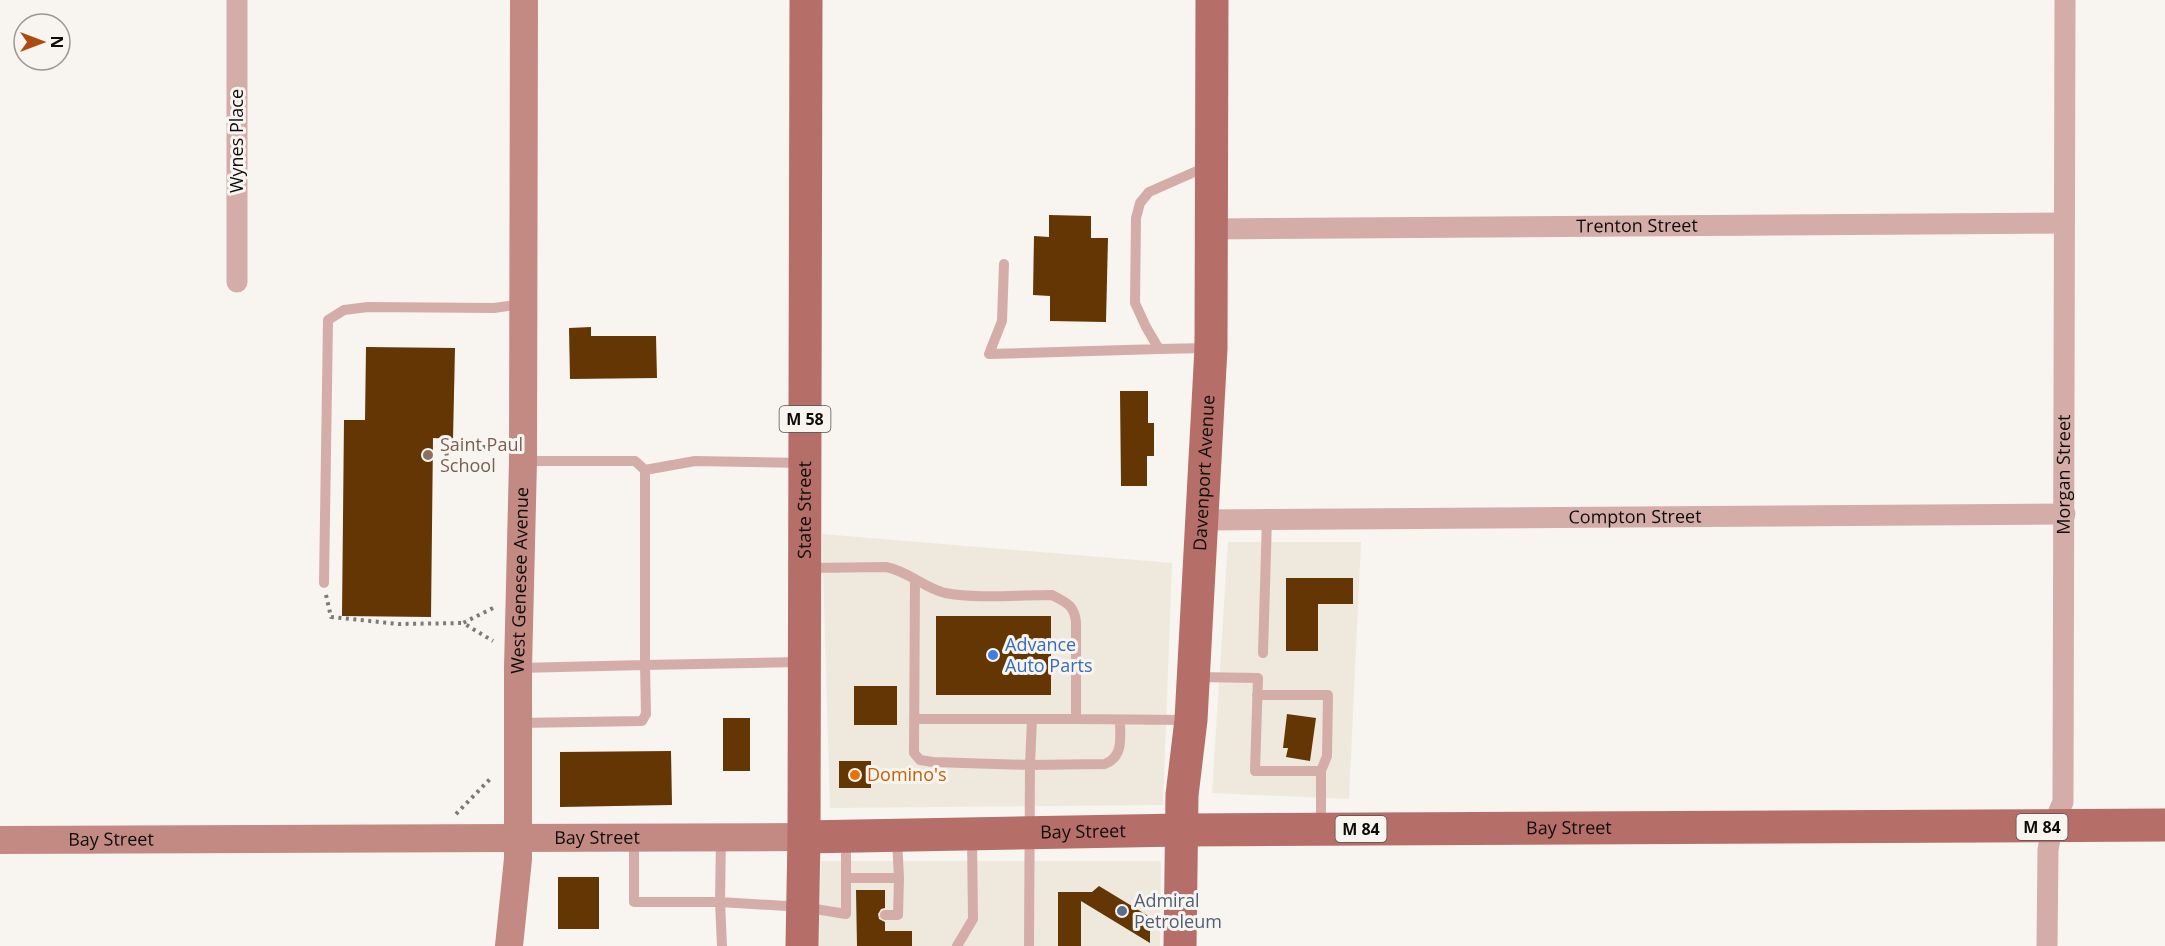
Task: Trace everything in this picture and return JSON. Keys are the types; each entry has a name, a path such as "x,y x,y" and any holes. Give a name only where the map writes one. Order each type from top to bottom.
{"main road":[{"name":"State Street","path":"802,946 806,0"},
{"name":"Davenport Avenue","path":"1180,946 1182,795 1194,677 1211,348 1212,0"},
{"name":"Bay Street","path":"804,837 972,832 1181,830 2165,825"}],"street":[{"name":"Wynes Place","path":"237,0 237,282"},
{"name":"West Genesee Avenue","path":"509,946 518,860 518,668 524,461 524,0"},
{"name":"Morgan Street","path":"2047,946 2048,850 2052,827 2063,802 2065,0"},
{"name":"Trenton Street","path":"1211,229 2064,224"},
{"name":"Compton Street","path":"1203,520 2065,514"},
{"name":"Bay Street","path":"0,840 804,837"}],"lane":[{"path":"1159,349 1135,303 1136,218 1140,202 1149,192 1211,165"},
{"path":"1004,264 1002,321 989,354 1211,348"},
{"path":"324,583 328,320 344,310 368,307 494,308 523,304"},
{"path":"519,723 642,721 646,714 645,470 635,461 524,461"},
{"path":"645,470 695,461 805,463"},
{"path":"1263,652 1267,519"},
{"path":"805,568 886,567 898,569 946,593 1052,595 1065,602 1074,610 1076,622 1076,719"},
{"path":"915,579 914,753 920,760 1030,765 1105,764 1113,761 1120,753 1120,720"},
{"path":"518,668 805,662"},
{"path":"1194,677 1258,678 1255,771 1322,771"},
{"path":"1257,695 1328,695 1327,756 1322,771 1321,829"},
{"path":"914,719 1191,720"},
{"path":"1029,946 1032,719"},
{"path":"957,946 972,919 972,832"},
{"path":"885,915 898,915 897,835"},
{"path":"634,837 634,902 803,907 851,914 846,878 846,836"},
{"path":"721,837 722,946"},
{"path":"846,878 899,878"}],"path":[{"path":"494,447 446,447 447,459 494,469"},
{"path":"324,583 331,616 399,624 464,623 493,608"},
{"path":"464,623 493,641"},
{"path":"456,814 492,777"}],"shaded area":[{"path":"822,534 1172,563 1163,805 830,808"},
{"path":"1228,542 1361,542 1349,799 1212,793"},
{"path":"821,861 1161,861 1160,946 819,946"}],"building":[{"path":"1049,215 1091,216 1091,238 1108,238 1106,322 1050,321 1050,296 1033,295 1034,236 1049,237"},
{"path":"591,327 591,336 656,336 657,378 570,379 569,328"},
{"path":"366,347 455,348 453,439 433,438 431,617 342,616 344,420 365,420"},
{"path":"1120,391 1148,391 1148,423 1154,423 1154,456 1147,456 1147,486 1121,486"},
{"path":"1286,578 1353,578 1353,604 1318,604 1318,651 1286,651"},
{"name":"Advance Auto Parts","path":"936,616 1051,616 1051,695 936,695"},
{"path":"854,686 897,686 897,725 854,725"},
{"path":"1287,714 1316,718 1310,761 1286,757 1288,748 1283,748"},
{"path":"723,718 750,718 750,771 723,771"},
{"path":"671,751 672,805 560,807 560,752"},
{"name":"Domino's","path":"839,761 871,761 871,788 839,788"},
{"path":"558,877 599,877 599,929 558,929"},
{"path":"1099,886 1150,917 1150,943 1081,901 1081,946 1058,946 1058,892 1092,892"},
{"path":"856,890 885,890 885,908 881,909 878,914 879,919 885,922 885,931 912,931 912,946 857,946"}],"place":[{"name":"Saint Paul School","path":"428,455"},
{"name":"Advance Auto Parts","path":"993,655"},
{"name":"Domino's","path":"855,775"},
{"name":"Admiral Petroleum","path":"1122,911"}]}
